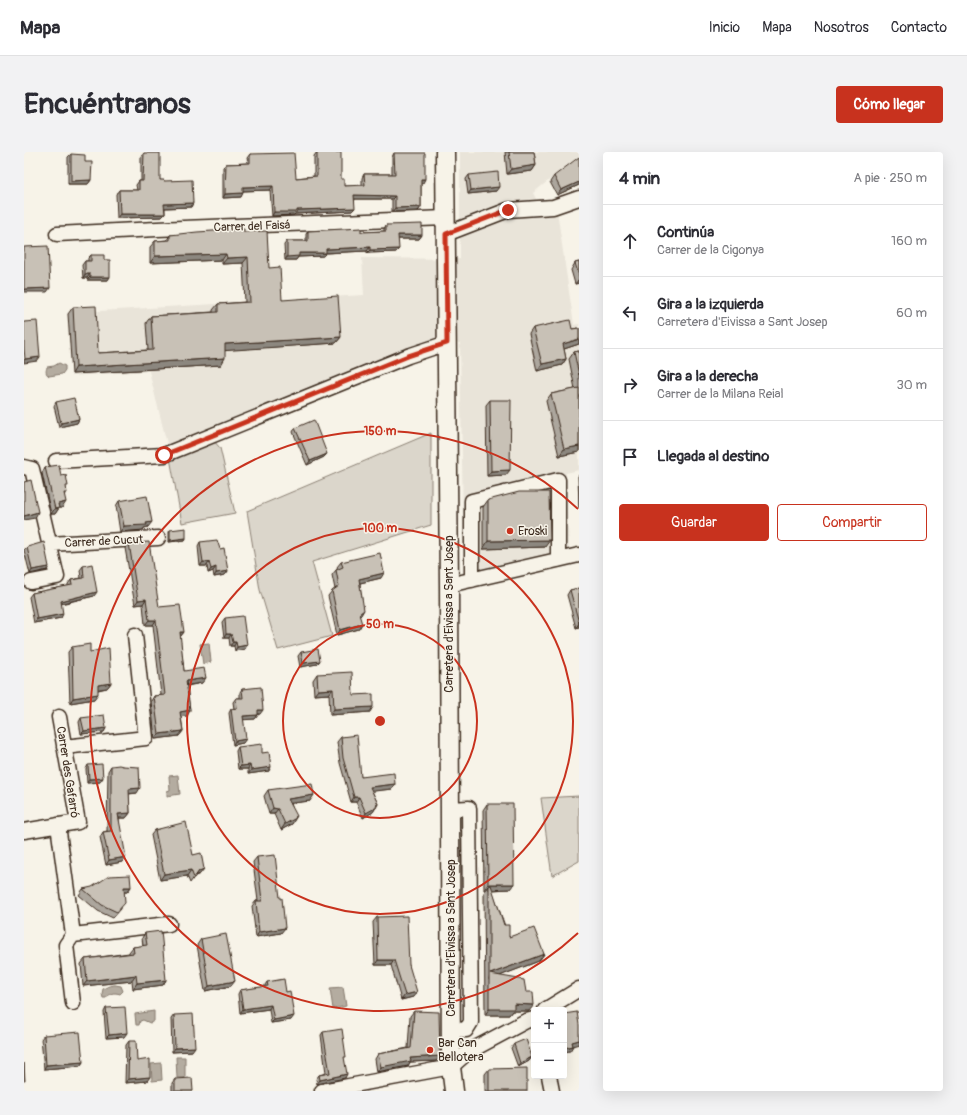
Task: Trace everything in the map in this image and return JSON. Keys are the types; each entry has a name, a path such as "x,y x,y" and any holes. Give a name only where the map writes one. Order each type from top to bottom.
{"main road":[{"name":"Carretera d'Eivissa a Sant Josep","path":"445,152 449,585 451,1081"}],"street":[{"name":"Carrer del Faisá","path":"58,234 157,228 446,226 508,210 553,207 579,198"},
{"path":"56,460 164,455 408,356 447,343"},
{"path":"24,467 32,469 57,577 31,582"},
{"path":"472,580 472,501 558,480 558,560"},
{"name":"Carrer de Cucut","path":"50,544 158,538"},
{"path":"449,585 579,555"},
{"path":"64,747 146,738 135,635"},
{"name":"Carrer des Gafarró","path":"24,831 78,822 59,717"},
{"path":"58,825 74,935"},
{"path":"73,1003 66,945 74,935 169,924"},
{"path":"550,1007 579,989"},
{"path":"322,1091 451,1081 468,1052 531,1020"},
{"path":"550,1079 552,1091"}],"shaded area":[{"path":"460,152 579,152 579,156 533,193 537,201 557,211 574,325 579,324 579,470 566,473 569,550 464,575 460,343 422,346 168,448 149,371 71,376 67,313 364,295 362,258 460,259"},
{"path":"59,363 65,366 65,370 62,374 49,376 46,372 47,367 54,366"},
{"path":"431,433 431,525 312,562 332,636 278,650 260,590 247,511"},
{"path":"213,440 220,448 235,513 182,523 170,458"},
{"path":"209,643 211,662 203,664 200,644"},
{"path":"178,775 180,794 167,796 167,791 170,790 169,776"},
{"path":"579,796 579,861 552,876 541,798"},
{"path":"115,985 121,986 123,991 120,994 112,993 106,998 103,998 103,989"},
{"path":"343,987 346,1006 333,1009 330,988"},
{"path":"154,1011 154,1021 150,1023 143,1020 140,1021 139,1025 136,1025 135,1014"},
{"path":"176,1057 185,1057 185,1078 177,1078"},
{"path":"161,1063 162,1080 152,1081 151,1064"}],"building":[{"path":"317,152 341,152 341,179 344,179 344,186 365,185 364,174 395,174 394,153 425,153 425,179 421,179 421,207 395,208 395,196 354,195 355,208 274,212 273,186 243,187 243,193 225,194 226,164 250,163 250,154 294,153 296,178 317,176"},
{"path":"509,152 534,152 536,165 511,169"},
{"path":"144,153 160,153 160,180 192,180 193,203 164,204 165,214 120,214 119,190 139,190 139,181 143,181"},
{"path":"71,154 85,155 85,162 92,162 91,180 71,181"},
{"path":"579,157 579,182 561,190 554,176"},
{"path":"498,172 499,187 471,190 469,175"},
{"path":"422,224 422,235 398,235 399,249 370,250 370,247 326,249 326,253 299,253 299,256 287,257 287,241 308,241 308,231 361,228 361,232 386,231 386,225"},
{"path":"244,229 244,232 267,231 269,268 280,267 282,300 338,296 341,337 225,344 225,358 76,367 73,307 96,306 98,353 153,350 151,316 218,312 218,304 250,302 248,257 227,258 226,254 155,256 155,241 170,240 170,235"},
{"path":"48,246 50,288 24,289 24,247"},
{"path":"91,255 104,255 104,260 110,260 110,277 90,277 90,274 85,274 85,261 91,261"},
{"path":"579,262 579,276 575,263"},
{"path":"570,320 572,329 579,328 579,339 563,344 566,359 542,364 533,328"},
{"path":"37,321 40,357 25,359 24,322"},
{"path":"579,351 579,375 574,352"},
{"path":"579,388 579,446 564,449 551,394"},
{"path":"74,398 79,419 61,423 56,402"},
{"path":"490,400 511,400 510,470 491,471"},
{"path":"314,420 327,454 310,461 295,428"},
{"path":"59,465 61,476 66,475 68,486 66,486 67,493 64,493 66,502 58,504 59,508 55,509 45,467"},
{"path":"31,480 38,512 24,516 24,482"},
{"path":"519,492 549,492 550,540 488,541 488,500"},
{"path":"147,496 152,522 146,523 147,525 124,526 119,501"},
{"path":"186,528 186,538 170,540 170,530"},
{"path":"217,540 220,549 224,548 228,571 216,573 216,567 211,569 209,562 203,562 200,542"},
{"path":"44,542 49,567 32,570 27,547"},
{"path":"149,542 159,607 180,605 184,632 180,632 184,671 204,668 206,678 186,681 190,710 180,712 183,731 159,734 154,696 165,695 156,620 149,620 146,599 138,600 129,543"},
{"path":"380,553 384,573 359,579 364,610 359,614 362,624 340,630 332,591 339,586 336,570 343,567 341,562"},
{"path":"92,564 97,592 61,601 63,614 37,619 32,593 72,585 71,580 84,578 83,566"},
{"path":"579,588 579,623 570,590"},
{"path":"243,616 247,645 237,647 236,642 233,642 231,634 226,634 225,618"},
{"path":"90,644 90,652 109,648 111,683 98,685 98,694 73,698 72,647"},
{"path":"318,649 320,661 303,663 301,652"},
{"path":"352,672 353,695 373,694 373,707 334,709 333,689 318,690 317,674"},
{"path":"261,687 263,710 258,710 258,715 243,716 246,739 235,741 231,709 237,708 236,698 243,698 242,689"},
{"path":"104,715 106,728 84,731 81,718"},
{"path":"357,735 361,777 394,773 395,784 370,787 378,804 376,805 377,807 366,813 359,797 354,797 343,758 341,737"},
{"path":"262,744 262,753 269,752 271,767 251,770 250,765 241,766 238,747"},
{"path":"102,764 103,778 89,779 88,765"},
{"path":"119,765 139,767 140,788 129,789 130,813 118,814 126,857 109,860 103,832 111,831 111,766"},
{"path":"312,784 314,795 288,799 297,816 285,824 278,809 273,808 268,790"},
{"path":"487,804 513,804 514,884 488,884"},
{"path":"186,822 193,855 201,853 204,869 199,871 194,878 191,870 164,874 155,830"},
{"path":"275,855 285,928 259,932 256,901 262,901 257,857"},
{"path":"130,875 131,887 124,887 125,903 117,912 102,905 83,889 92,887 109,876"},
{"path":"491,885 504,925 509,925 509,937 534,928 544,954 490,974 524,980 526,992 533,992 534,1005 514,1004 514,1009 489,1009 489,886"},
{"path":"407,916 409,965 417,992 405,995 394,960 378,960 377,917"},
{"path":"161,931 166,980 137,983 136,975 87,981 85,959 134,953 133,947 147,945 145,933"},
{"path":"226,934 235,981 209,986 201,939"},
{"path":"284,979 286,992 290,991 294,1016 274,1020 271,1005 243,1009 240,990 268,986 267,982"},
{"path":"125,1007 127,1033 109,1035 106,1008"},
{"path":"414,1011 439,1012 440,1056 410,1058 411,1061 381,1067 378,1054 411,1048"},
{"path":"577,1012 579,1040 572,1042 573,1046 567,1047 567,1043 567,1014"},
{"path":"193,1014 195,1047 175,1048 174,1015"},
{"path":"342,1029 347,1074 320,1080 319,1075 330,1073 323,1032"},
{"path":"80,1032 83,1062 46,1065 44,1035"},
{"path":"526,1039 531,1058 520,1063 514,1044"},
{"path":"129,1041 136,1041 137,1061 150,1059 150,1077 128,1079"},
{"path":"527,1068 527,1091 489,1091 489,1069"},
{"path":"192,1078 193,1091 175,1091 175,1079"}],"place":[{"name":"Eroski","path":"510,531"},
{"name":"Bar Can Bellotera","path":"430,1050"}],"route":[{"path":"164,455 408,356 447,343 446,234 508,210"}]}
